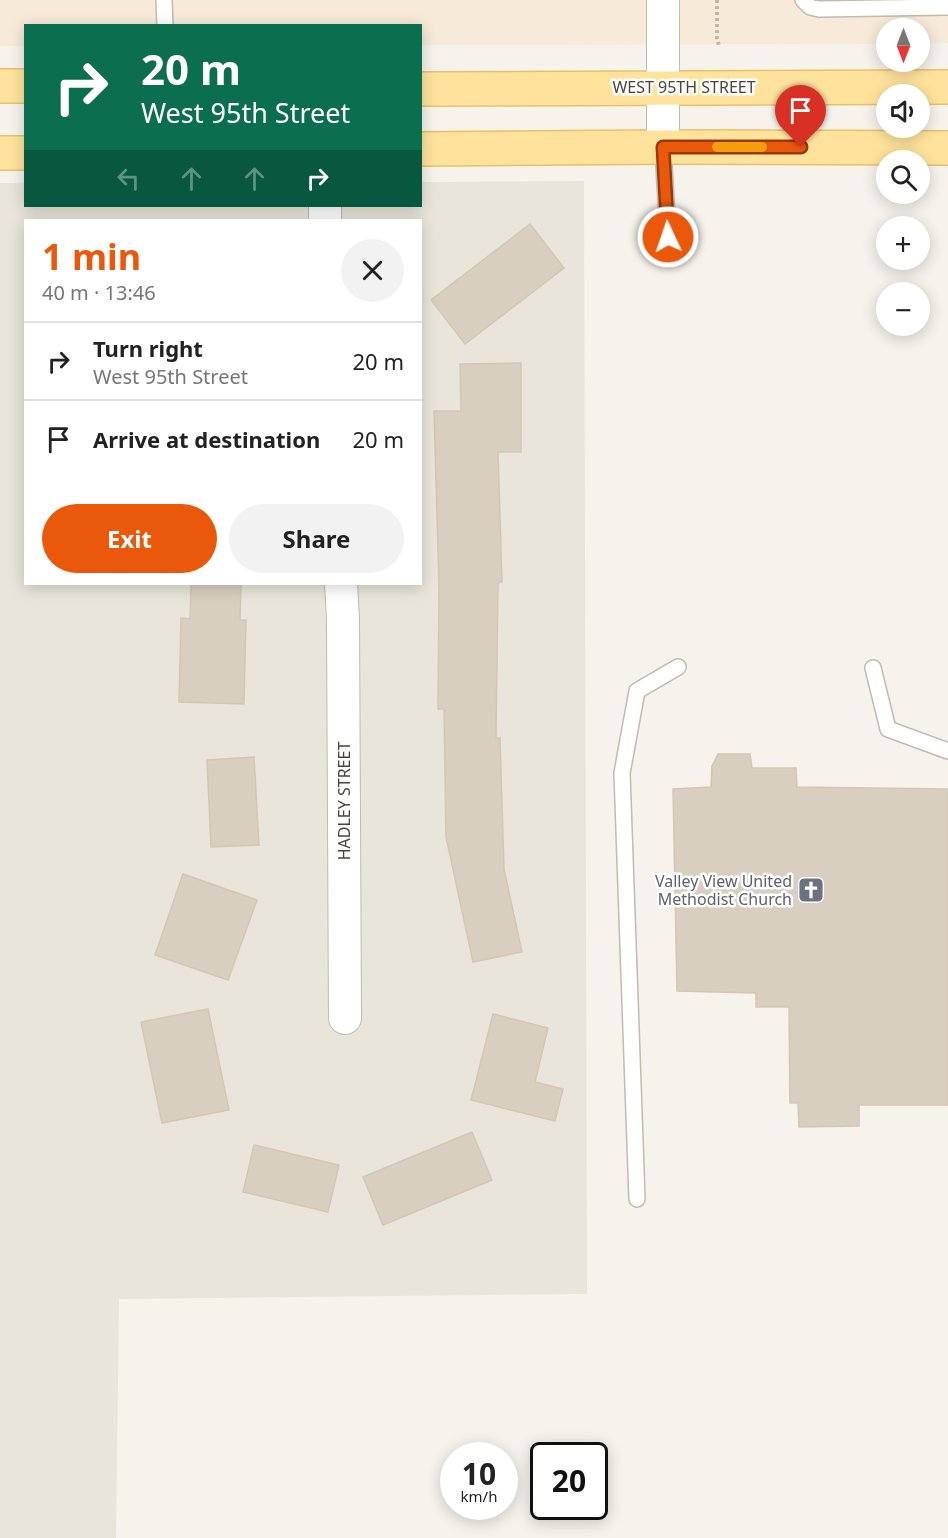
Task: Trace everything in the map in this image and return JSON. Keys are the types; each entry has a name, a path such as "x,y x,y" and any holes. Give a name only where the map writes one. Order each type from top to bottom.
{"main road":[{"path":"0,86 24,86"},
{"name":"WEST 95TH STREET","path":"422,89 948,87"},
{"path":"422,149 948,148"},
{"path":"0,153 24,153"}],"street":[{"path":"663,0 663,147"},
{"name":"HADLEY STREET","path":"341,585 345,1018"}],"lane":[{"path":"164,0 165,24"},
{"path":"803,0 810,7 819,9 948,7"},
{"path":"663,147 668,237"},
{"path":"637,1199 622,773 637,691 678,667"},
{"path":"873,668 888,729 948,751"}],"path":[{"path":"717,0 719,46"}],"shaded area":[{"path":"0,0 948,0 948,43 930,43 930,18 876,18 876,44 422,45 422,24 24,24 24,46 0,46"},
{"path":"584,181 587,1294 119,1299 116,1538 0,1538 0,183 24,183 24,207 422,207 422,182"}],"building":[{"path":"530,224 564,268 465,344 431,300"},
{"path":"521,363 521,452 498,452 502,582 498,583 496,738 500,738 504,869 522,952 473,962 446,837 444,709 438,709 439,587 434,411 461,411 460,364"},
{"path":"191,585 241,585 240,620 246,620 244,704 179,702 181,618 190,619"},
{"name":"Valley View United Methodist Church","path":"718,754 750,754 752,768 796,768 797,787 948,789 948,1105 859,1105 859,1126 799,1127 798,1103 790,1103 789,1007 756,1007 756,993 677,991 673,789 711,787 712,766"},
{"path":"254,757 259,845 211,847 207,760"},
{"path":"183,874 257,900 228,980 155,955"},
{"path":"208,1009 229,1110 162,1123 141,1022"},
{"path":"493,1014 548,1028 535,1082 563,1089 555,1121 471,1100"},
{"path":"472,1132 492,1180 383,1225 363,1177"},
{"path":"254,1145 339,1165 328,1212 243,1192"}],"slow traffic":[{"path":"717,147 762,147"}],"place":[{"name":"Valley View United Methodist Church","path":"811,890"}],"route":[{"path":"668,237 663,147 801,147"}]}
